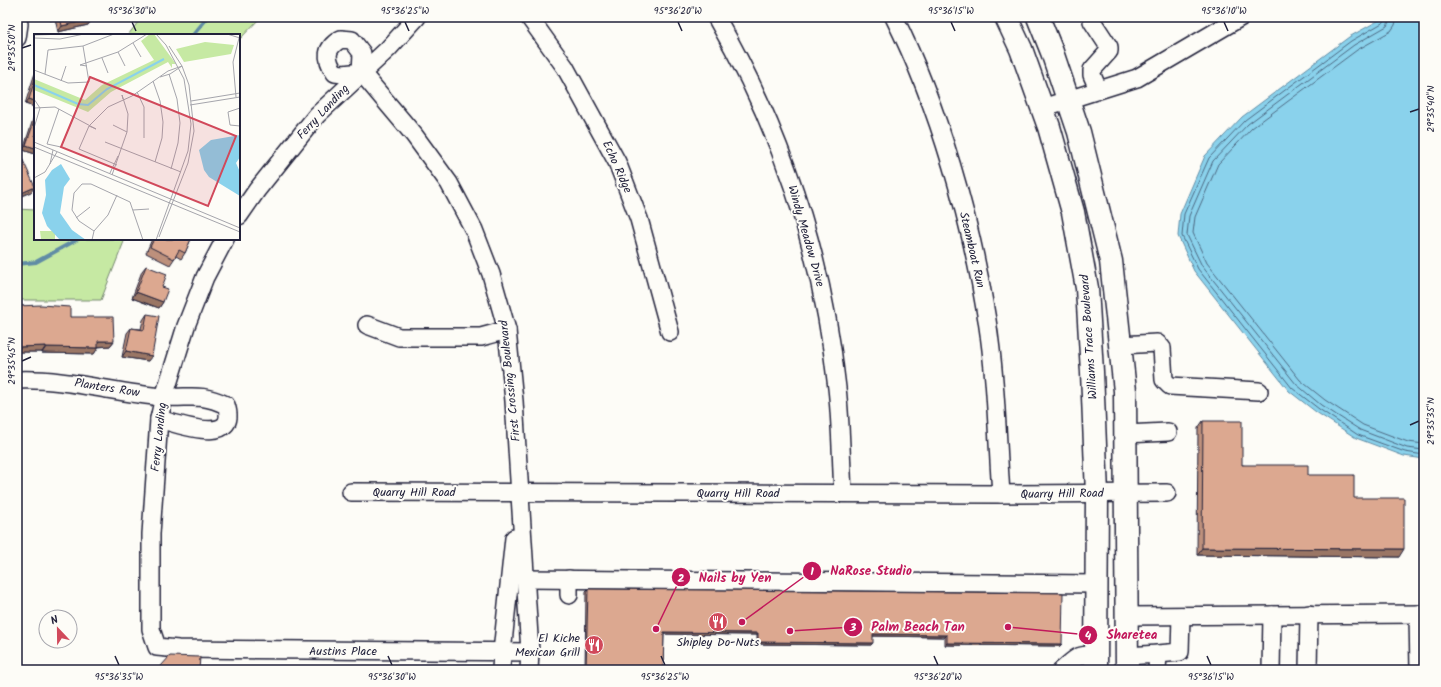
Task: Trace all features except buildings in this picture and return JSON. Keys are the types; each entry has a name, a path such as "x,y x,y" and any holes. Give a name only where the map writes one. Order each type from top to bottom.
{"main road":[{"name":"Williams Trace Boulevard","path":"1006,17 1021,49 1042,108 1073,212 1087,288 1097,494 1096,662"},
{"path":"1038,17 1079,132 1111,260 1125,390 1127,663"}],"street":[{"name":"Ferry Landing","path":"240,215 257,190 317,115 361,72 388,49 418,17"},
{"name":"Echo Ridge","path":"529,17 565,67 617,162 639,219 670,332"},
{"name":"Windy Meadow Drive","path":"716,17 744,70 771,129 798,199 817,264 829,329 837,388 843,493"},
{"name":"Steamboat Run","path":"894,17 921,77 940,133 974,250 987,320 994,382 1000,494"},
{"path":"1042,108 1137,78 1241,17"},
{"path":"17,18 19,24 17,38"},
{"path":"1094,18 1109,47 1109,51 1092,70 1092,75 1098,90"},
{"name":"First Crossing Boulevard","path":"361,72 414,135 449,183 474,230 491,274 507,330 514,401 530,652 529,670"},
{"name":"Ferry Landing","path":"157,647 151,629 151,534 159,419 164,397 191,312 205,277 224,240"},
{"path":"367,325 399,337 481,336 507,330"},
{"path":"1120,345 1157,343 1162,348 1164,380 1170,386 1259,391"},
{"name":"Planters Row","path":"17,380 36,379 85,384 164,397 198,396 216,400 226,405 229,413 224,427 213,431 202,430 159,419"},
{"path":"1125,434 1168,432"},
{"name":"Quarry Hill Road","path":"351,492 1000,494 1167,493"},
{"name":"First Crossing Boulevard","path":"501,670 519,492"},
{"path":"525,579 569,587 1097,584"},
{"path":"1308,670 1309,614"},
{"path":"1127,616 1421,614 1419,670"},
{"path":"1271,670 1272,615"},
{"path":"1127,663 1157,662 1180,652 1181,616"},
{"name":"Austins Place","path":"157,647 178,649 530,652"},
{"path":"1062,670 1076,657 1083,654 1096,662"}],"green space":[{"path":"142,17 261,17 240,39 240,34 129,34"},
{"path":"17,209 34,210 34,240 125,240 101,300 17,300"}],"water":[{"path":"1385,17 1424,17 1424,459 1404,456 1356,438 1316,412 1289,391 1194,271 1178,236 1180,214 1205,156 1242,117 1349,37"}],"waterway":[{"path":"194,34 208,17"},
{"path":"17,264 36,262 76,240"}],"place":[{"name":"Shipley Do-Nuts","path":"718,622"},
{"name":"NaRose Studio","path":"742,622"},
{"name":"Sharetea","path":"1008,627"},
{"name":"Nails by Yen","path":"656,629"},
{"name":"Palm Beach Tan","path":"790,631"},
{"name":"El Kiche Mexican Grill","path":"594,645"}]}
